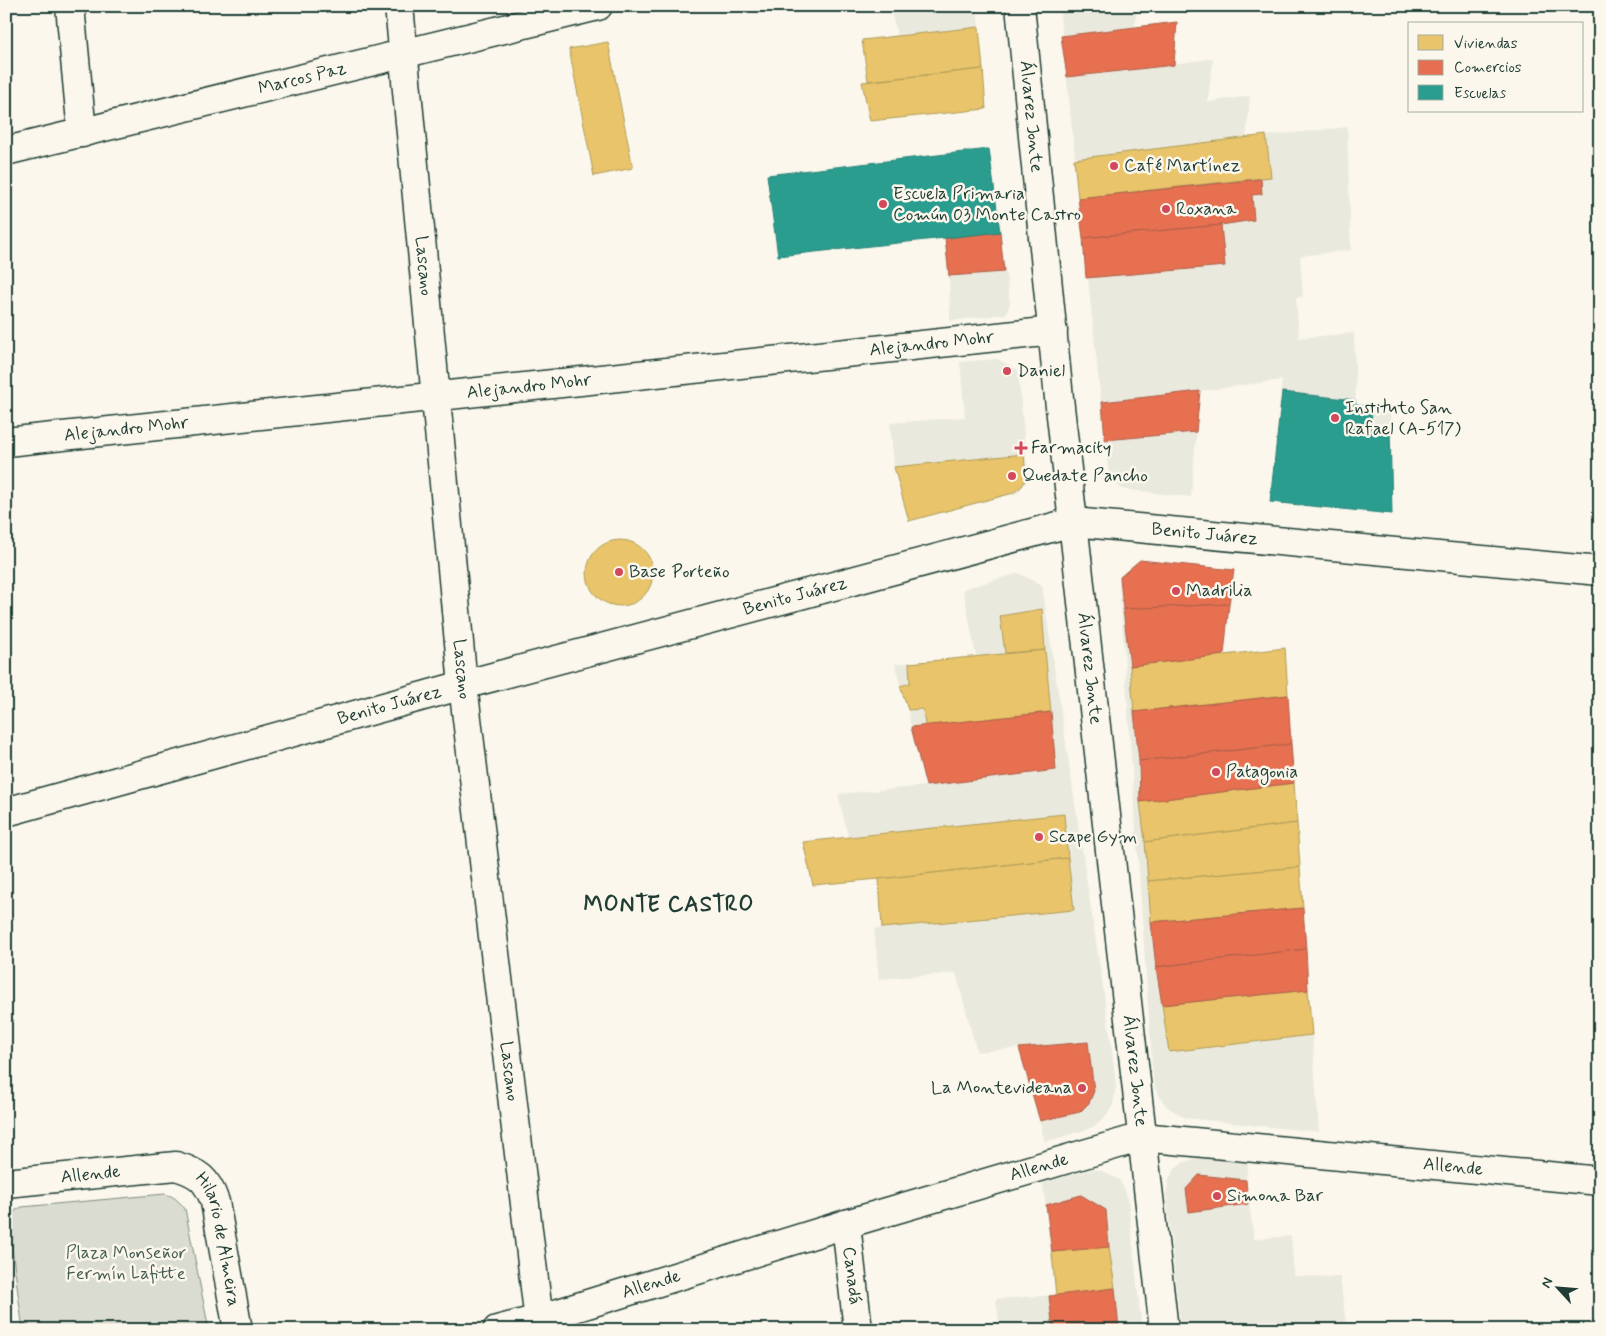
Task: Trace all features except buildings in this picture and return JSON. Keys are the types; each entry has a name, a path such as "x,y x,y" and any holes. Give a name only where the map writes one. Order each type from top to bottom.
{"street":[{"path":"70,6 82,133"},
{"name":"Lascano","path":"399,6 463,685 539,1324"},
{"name":"Marcos Paz","path":"6,151 598,6"},
{"name":"Álvarez Jonte","path":"1020,6 1052,331 1164,1330"},
{"name":"Alejandro Mohr","path":"6,442 1052,331"},
{"name":"Benito Juárez","path":"6,812 463,685 1073,522 1600,571"},
{"name":"Allende","path":"497,1330 539,1324 846,1224 1142,1137 1600,1181"},
{"name":"Allende","path":"6,1183 176,1166"},
{"name":"Hilario de Almeira","path":"176,1166 200,1176 210,1187 215,1202 238,1330"},
{"name":"Canadá","path":"846,1224 858,1330"}],"shaded area":[{"path":"890,6 977,6 986,109 870,121 862,82 868,81 862,40 897,35"},
{"path":"1059,6 1137,6 1135,28 1177,22 1174,64 1213,58 1208,102 1250,96 1246,138 1347,127 1351,250 1300,256 1303,297 1296,297 1299,338 1354,333 1356,405 1390,408 1392,514 1270,502 1282,380 1200,391 1191,497 1122,489 1109,477"},
{"path":"1000,232 1010,304 1006,314 950,321 949,276 945,238"},
{"path":"997,359 1018,370 1028,478 1018,493 909,521 894,467 890,423 965,417 960,362"},
{"path":"1136,562 1234,570 1224,654 1285,648 1319,1132 1185,1118 1166,1106 1156,1091 1153,1078 1119,579"},
{"path":"1019,573 1042,586 1110,1034 1116,1086 1113,1105 1098,1124 1088,1129 1045,1142 1019,1048 977,1052 956,973 879,979 874,929 882,928 879,879 813,885 803,842 848,837 838,794 926,786 895,664 976,656 963,589"},
{"path":"1197,1158 1248,1162 1246,1180 1254,1239 1291,1236 1294,1276 1340,1277 1347,1330 1181,1330 1166,1194 1169,1179 1175,1169 1180,1164"},
{"path":"1093,1169 1103,1171 1119,1180 1128,1199 1142,1330 1000,1330 996,1299 1055,1295 1043,1182"}],"green space":[{"name":"Plaza Monseñor Fermín Lafitte","path":"165,1194 171,1196 185,1209 209,1330 23,1330 9,1226 9,1219 16,1210 22,1207"}],"place":[{"name":"Café Martínez","path":"1114,166"},
{"name":"Escuela Primaria Común 03 Monte Castro","path":"883,204"},
{"name":"Roxana","path":"1166,209"},
{"name":"Daniel","path":"1007,371"},
{"name":"Instituto San Rafael (A-517)","path":"1335,418"},
{"name":"Farmacity","path":"1021,448"},
{"name":"Quedate Pancho","path":"1012,476"},
{"name":"Base Porteño","path":"619,572"},
{"name":"Madrilia","path":"1176,591"},
{"name":"Patagonia","path":"1216,772"},
{"name":"Scape Gym","path":"1039,837"},
{"name":"La Montevideana","path":"1082,1088"},
{"name":"Simona Bar","path":"1217,1196"}],"district":[{"name":"MONTE CASTRO","path":"669,905"}]}
